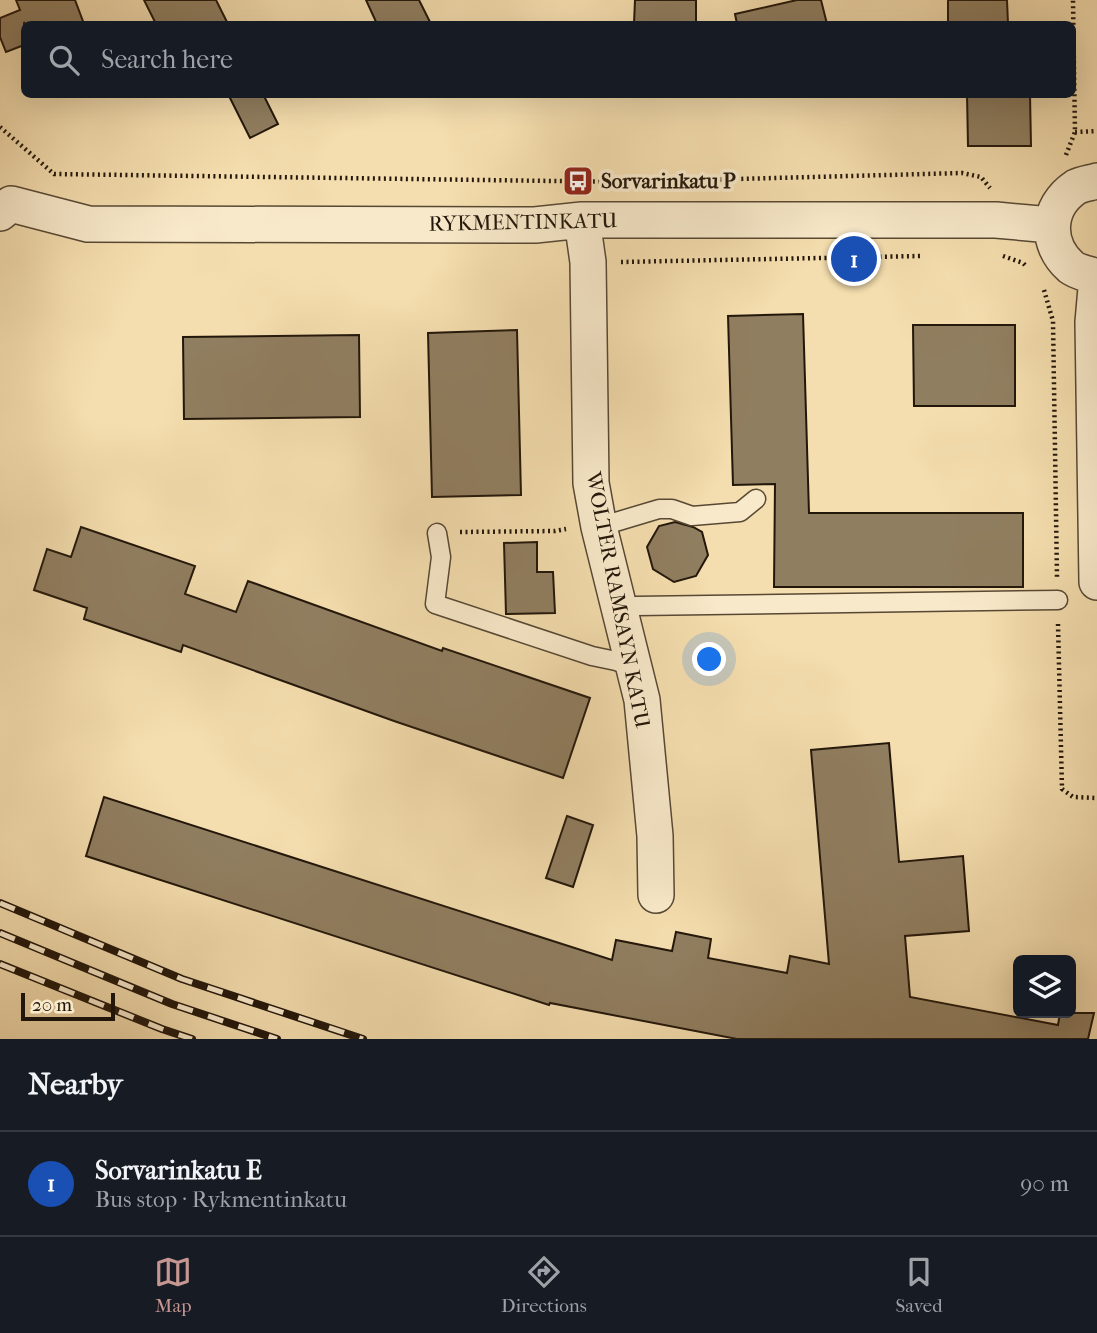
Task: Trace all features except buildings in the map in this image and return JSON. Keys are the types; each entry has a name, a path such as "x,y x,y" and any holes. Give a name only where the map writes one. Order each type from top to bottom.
{"street":[{"path":"1097,181 1078,186 1060,201 1051,225 1055,246 1072,268 1097,277 1093,321 1097,582"},
{"name":"RYKMENTINKATU","path":"4,204 88,224 535,225 582,220 996,220 1051,225"},
{"name":"WOLTER RAMSAYN KATU","path":"582,220 588,262 591,483 588,527 634,667 642,700 655,836 656,895"}],"lane":[{"path":"588,527 659,509 672,509 692,516 740,512 756,499"},
{"path":"438,533 441,557 435,604 592,656 634,667"},
{"path":"636,606 1058,600"}],"path":[{"path":"1073,0 1073,21"},
{"path":"1062,163 1075,132 1074,98"},
{"path":"0,127 54,174 625,182 962,173 981,177 996,193 998,254 1023,263 1032,272"},
{"path":"1075,132 1097,131"},
{"path":"588,262 932,256"},
{"path":"1042,282 1053,321 1062,789 1073,797 1097,798"},
{"path":"438,533 555,531 588,527"}],"railway":[{"path":"0,903 182,979 363,1039"},
{"path":"0,933 172,1004 277,1039"},
{"path":"0,964 192,1039"}],"place":[{"name":"Sorvarinkatu P","path":"578,181"},
{"name":"Sorvarinkatu E","path":"854,259"}]}
